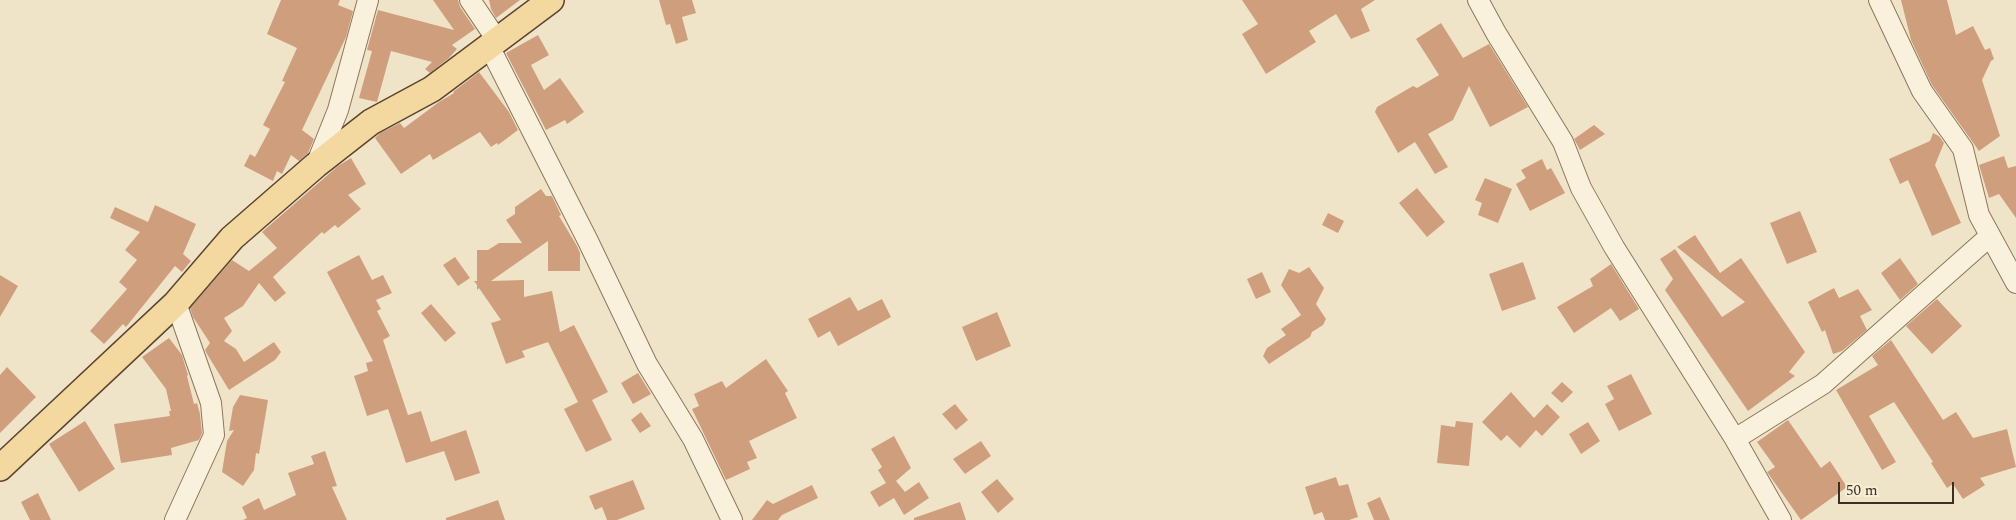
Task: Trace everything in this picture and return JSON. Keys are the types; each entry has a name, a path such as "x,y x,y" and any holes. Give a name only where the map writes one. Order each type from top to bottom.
{"main road":[{"path":"0,468 176,303 232,238 316,165 372,122 432,89 552,0"}],"street":[{"path":"316,165 338,110 368,0"},
{"path":"470,0 493,43 647,364 693,439 732,520"},
{"path":"1478,0 1562,142 1581,188 1614,247 1735,439 1781,520"},
{"path":"1879,0 1922,92 1963,149 1979,215 2016,283"},
{"path":"1735,439 1823,384 1990,236"},
{"path":"175,520 214,435 211,403 176,303"}],"building":[{"path":"281,0 340,0 338,5 353,11 346,37 302,130 314,139 308,153 299,161 291,155 282,174 277,171 273,181 244,166 250,154 255,157 270,129 263,125 285,82 282,81 297,48 267,34"},
{"path":"433,0 458,0 460,7 475,29 452,45 457,49 430,73 425,69 432,62 391,51 377,102 359,98 372,51 367,50 378,10 454,30"},
{"path":"489,0 520,0 496,18"},
{"path":"659,0 692,0 696,13 682,17 688,40 676,44 670,24 666,25"},
{"path":"1242,0 1375,0 1361,9 1370,31 1351,39 1336,14 1309,31 1316,42 1266,74 1242,34 1258,24"},
{"path":"1901,0 1947,0 1956,35 1973,26 1985,50 1990,48 1994,59 1991,61 1982,80 2000,136 1979,151 1932,85 1911,40"},
{"path":"1441,23 1463,58 1489,44 1528,107 1490,127 1469,86 1453,120 1428,134 1448,167 1435,174 1415,142 1398,153 1375,112 1377,107 1413,86 1417,88 1439,75 1416,39"},
{"path":"538,35 549,55 531,65 544,90 560,78 584,112 567,124 565,120 546,130 506,53"},
{"path":"479,72 509,112 518,130 498,145 497,143 491,147 480,132 433,160 430,154 401,174 375,138 380,133 400,123 404,128 454,93"},
{"path":"1594,125 1605,134 1580,150 1574,139"},
{"path":"1933,133 1939,136 1944,143 1935,165 1961,223 1932,236 1908,180 1900,184 1889,159 1930,141"},
{"path":"2004,156 2008,168 2016,166 2016,218 1999,194 1989,198 1979,165"},
{"path":"351,158 366,184 348,195 361,209 338,228 335,225 324,234 322,232 273,277 286,293 275,302 259,283 243,306 224,318 232,331 224,341 236,349 244,362 274,342 281,352 275,360 229,390 205,350 210,343 193,317 190,308 232,260 249,271 277,248 262,232 338,166"},
{"path":"1542,159 1547,170 1551,168 1565,193 1530,211 1516,184 1526,178 1521,170"},
{"path":"1485,178 1512,189 1498,223 1478,215 1482,203 1475,200"},
{"path":"1417,188 1445,222 1427,237 1399,203"},
{"path":"541,189 546,196 552,196 561,215 559,216 577,246 580,253 580,271 548,271 548,241 491,281 524,280 524,297 552,291 560,332 574,325 608,392 592,400 612,440 586,452 564,409 578,402 548,342 522,351 525,357 506,364 491,323 501,320 479,288 477,290 477,285 474,281 477,281 477,250 488,250 499,243 522,243 506,220 515,214 515,207"},
{"path":"155,205 196,224 183,254 191,261 182,272 175,266 126,327 123,324 104,344 90,331 127,289 119,282 137,260 125,250 140,232 110,218 115,207 148,222"},
{"path":"1800,211 1817,252 1787,264 1770,223"},
{"path":"1328,213 1344,221 1338,233 1322,225"},
{"path":"1695,235 1720,273 1741,258 1805,352 1789,372 1795,376 1748,411 1665,290 1673,279 1660,259 1675,249 1722,317 1745,302 1677,247"},
{"path":"359,255 372,280 383,275 392,293 376,300 381,309 377,311 390,336 383,340 408,415 421,411 431,442 466,430 480,473 455,481 444,451 406,463 388,409 367,416 354,376 368,371 366,363 373,361 327,272"},
{"path":"455,257 470,278 458,286 443,265"},
{"path":"1900,258 1918,284 1900,300 1881,273"},
{"path":"1523,262 1536,299 1502,311 1489,274"},
{"path":"1611,264 1639,309 1620,321 1611,308 1574,333 1557,307 1593,286 1590,279"},
{"path":"1309,267 1324,288 1316,304 1326,319 1323,325 1312,332 1310,337 1269,364 1263,356 1267,348 1286,335 1281,329 1301,315 1281,285 1289,269 1299,273"},
{"path":"1262,272 1271,292 1256,299 1247,279"},
{"path":"0,275 18,286 0,317"},
{"path":"1834,288 1839,298 1858,289 1872,310 1860,316 1867,330 1842,351 1833,354 1825,330 1822,332 1808,302"},
{"path":"850,297 858,311 882,299 891,317 838,346 830,331 818,338 808,319"},
{"path":"1937,299 1962,326 1932,354 1906,326"},
{"path":"431,304 456,333 445,342 421,313"},
{"path":"997,312 1011,346 976,361 962,327"},
{"path":"169,338 182,355 194,404 197,403 200,414 202,433 199,440 171,448 172,455 121,463 114,424 170,416 169,411 171,411 166,389 142,357"},
{"path":"1891,340 1943,420 1956,412 1973,438 2007,429 2016,467 1980,478 1985,485 1963,499 1953,484 1947,488 1931,463 1933,462 1894,402 1869,416 1896,462 1882,470 1836,390 1878,365 1872,356"},
{"path":"766,359 788,391 785,393 797,418 749,441 757,458 747,462 750,469 726,480 692,409 699,406 694,394 722,381 726,388"},
{"path":"7,367 36,397 0,433 0,375"},
{"path":"638,373 651,394 633,404 621,383"},
{"path":"1631,374 1652,414 1619,431 1605,404 1614,399 1607,386"},
{"path":"1562,382 1573,392 1562,403 1551,393"},
{"path":"1511,392 1534,418 1547,404 1560,417 1542,436 1536,430 1520,448 1507,435 1501,441 1482,422"},
{"path":"240,395 268,400 259,454 256,453 254,470 243,486 222,472 227,441 234,430 229,431 233,407"},
{"path":"955,404 968,420 956,430 942,414"},
{"path":"641,412 651,426 640,433 631,420"},
{"path":"1788,420 1821,468 1830,461 1847,487 1801,520 1767,472 1775,467 1757,442"},
{"path":"85,421 115,469 79,492 49,444"},
{"path":"1456,421 1473,423 1469,466 1437,463 1441,425 1455,427"},
{"path":"1588,422 1600,441 1581,454 1569,434"},
{"path":"894,436 911,468 896,481 905,492 919,482 929,498 904,515 894,498 879,507 870,492 886,483 878,470 882,467 871,449"},
{"path":"981,441 991,456 965,474 953,459"},
{"path":"325,451 337,486 332,487 347,520 243,520 247,518 242,507 259,498 264,510 296,495 288,473 314,464 311,456"},
{"path":"1336,477 1339,486 1348,484 1358,517 1349,520 1325,520 1322,512 1314,515 1305,487"},
{"path":"997,479 1014,499 998,513 981,492"},
{"path":"633,480 645,509 617,520 607,520 602,507 595,510 589,496"},
{"path":"812,485 818,498 782,515 778,520 752,520 767,500 773,504"},
{"path":"38,493 51,520 30,520 21,502"},
{"path":"1380,497 1390,520 1374,520 1367,503"},
{"path":"498,500 505,520 446,520 446,518"},
{"path":"960,502 966,520 914,520 914,518"}]}
